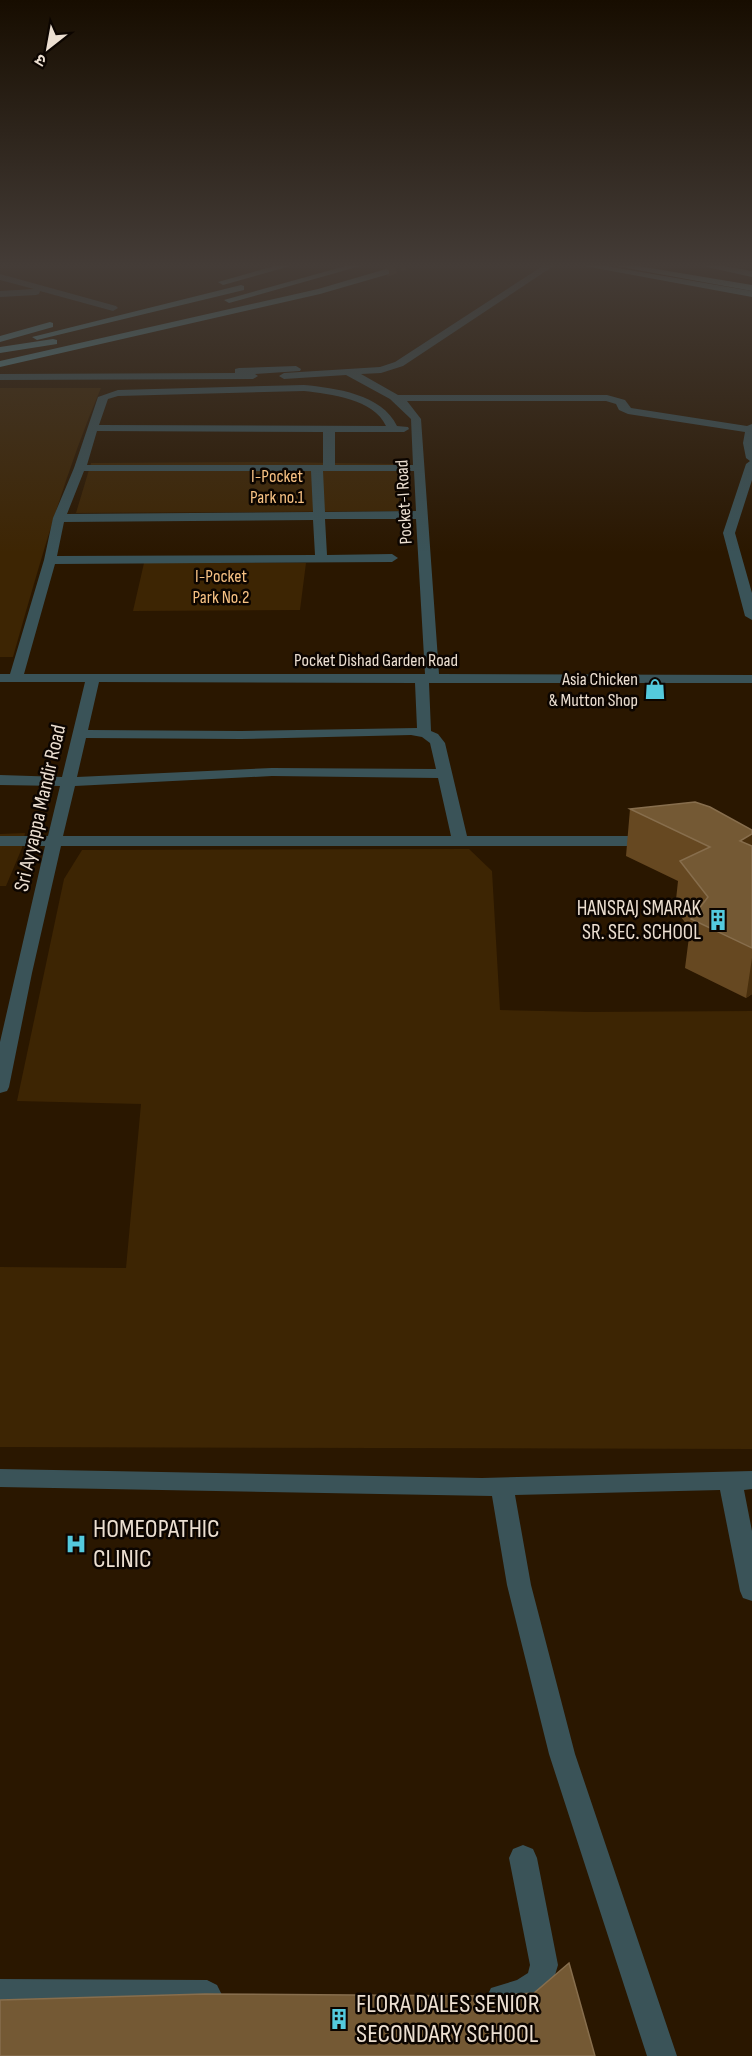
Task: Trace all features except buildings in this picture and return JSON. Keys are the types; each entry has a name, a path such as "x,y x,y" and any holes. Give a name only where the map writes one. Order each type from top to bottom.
{"main road":[{"path":"0,364 21,361"}],"street":[{"path":"345,370 382,361"},
{"path":"0,377 381,370 404,361"},
{"path":"16,362 13,370 22,376"},
{"name":"Pocket-I Road","path":"345,370 395,398 412,411 417,429 423,515 427,678 424,733"},
{"path":"16,678 50,560 59,518 80,468 101,401 108,395 290,387 329,390 346,394 376,409 392,422 393,429"},
{"path":"395,398 607,398 621,402 623,408 628,411 751,429 749,443 752,458"},
{"path":"92,428 417,429"},
{"path":"321,558 319,517 329,429"},
{"path":"752,465 729,533 752,616"},
{"path":"80,468 420,468"},
{"path":"59,518 423,515"},
{"path":"50,560 392,558"},
{"name":"Pocket Dishad Garden Road","path":"0,678 752,679"},
{"name":"Sri Ayyappa Mandir Road","path":"0,1088 23,973 93,679"},
{"path":"80,734 241,735 411,731 424,733 435,738 460,842"},
{"path":"0,780 69,782 272,772 445,774"},
{"path":"0,841 670,841"},
{"path":"0,1478 502,1487 741,1480 752,1592"},
{"path":"502,1487 519,1585 562,1754 662,2056"},
{"path":"475,2000 524,1994 540,1982 544,1965 523,1858"},
{"path":"0,1994 236,1995"}],"green space":[{"path":"0,388 101,388 64,487 13,657 0,657"},
{"name":"I-Pocket Park no.1","path":"91,463 399,464 399,511 76,513"},
{"name":"I-Pocket Park No.2","path":"144,563 306,563 300,610 133,611"},
{"path":"25,833 22,848 6,886 0,886 0,834"},
{"path":"469,849 492,871 500,1010 752,1011 752,1449 0,1447 0,1267 126,1268 141,1104 17,1101 64,879 82,850"}],"place":[{"name":"Asia Chicken & Mutton Shop","path":"655,689"},
{"name":"HANSRAJ SMARAK SR. SEC. SCHOOL","path":"718,920"},
{"name":"HOMEOPATHIC CLINIC","path":"76,1544"},
{"name":"FLORA DALES SENIOR SECONDARY SCHOOL","path":"339,2019"}]}
